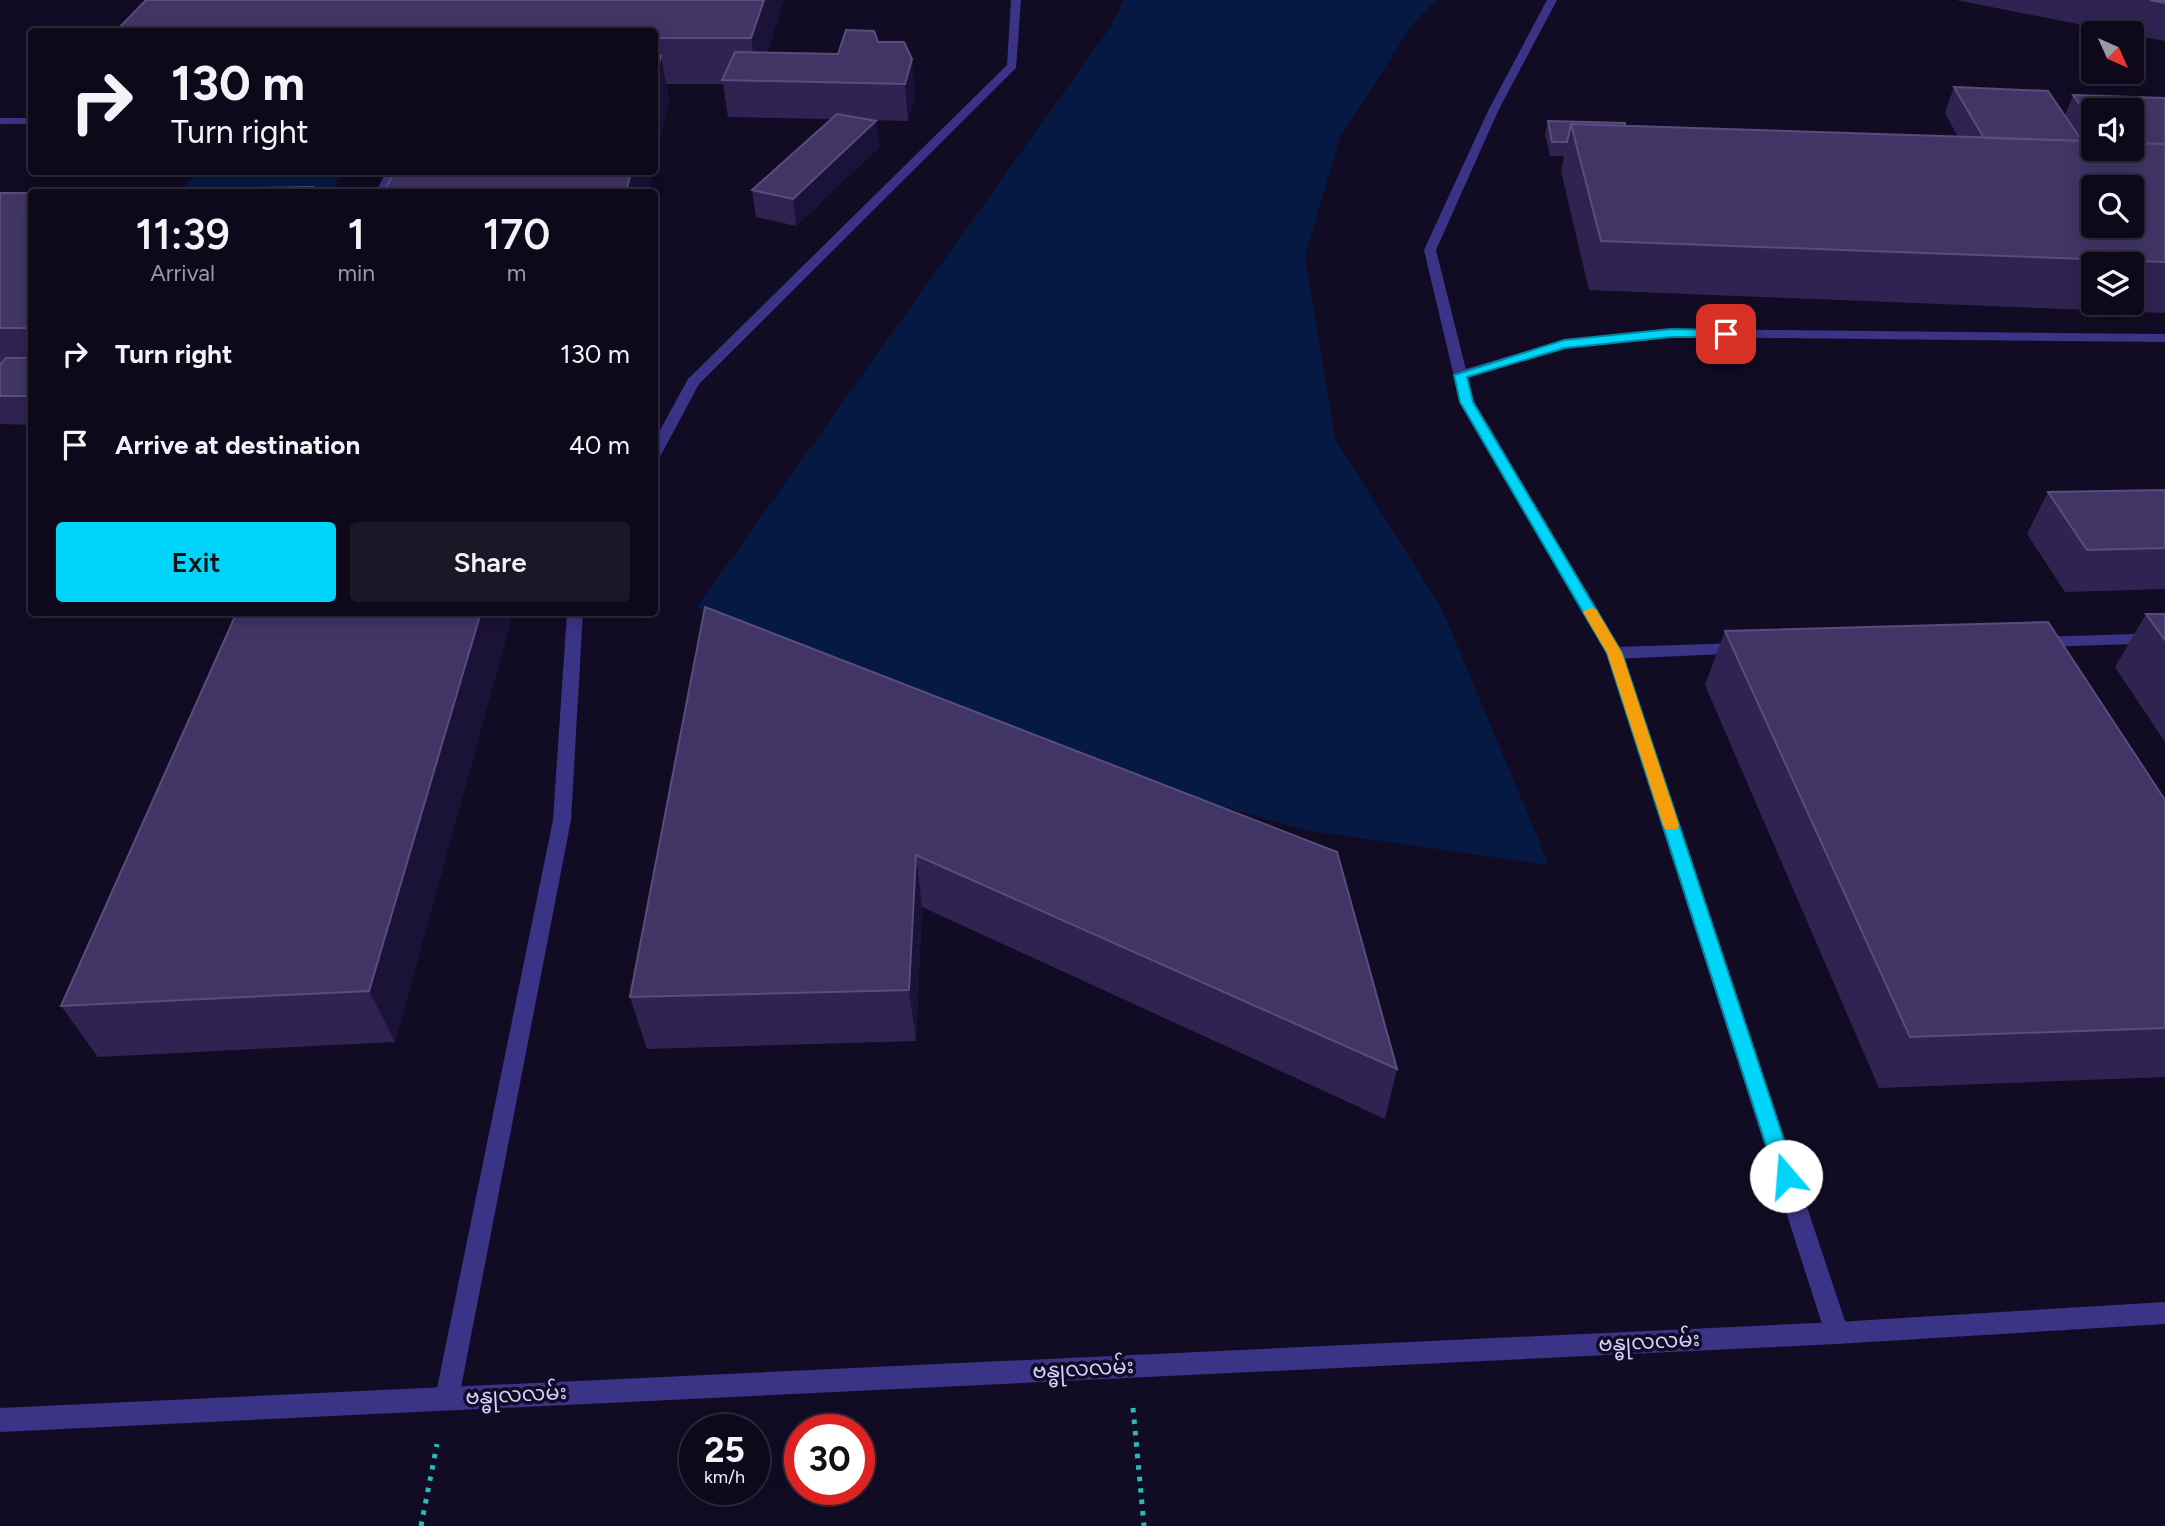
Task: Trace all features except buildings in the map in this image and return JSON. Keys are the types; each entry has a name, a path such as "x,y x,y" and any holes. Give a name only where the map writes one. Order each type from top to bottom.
{"street":[{"path":"658,448 693,382 1012,66 1016,0"},
{"path":"1552,0 1494,109 1430,250 1467,402 1614,653 1837,1333"},
{"path":"0,121 28,121"},
{"path":"1460,375 1564,344 1671,333 2165,338"},
{"path":"446,1398 562,820 575,616"},
{"path":"2027,642 2165,638"},
{"path":"1614,653 1752,649"},
{"name":"ဗန္ဓုလလမ်း","path":"0,1420 1837,1333 2165,1313"}],"path":[{"path":"1130,1366 1144,1526"},
{"path":"421,1526 446,1398"}],"water":[{"path":"1124,0 1436,0 1412,25 1340,138 1305,255 1335,439 1442,609 1549,865 1303,830 1026,747 697,607 1111,26"},
{"path":"194,175 340,175 333,189 183,189"}],"slow traffic":[{"path":"1590,612 1614,653 1671,825"}],"route":[{"path":"1726,334 1671,333 1564,344 1460,375 1467,402 1614,653 1786,1176"}]}
